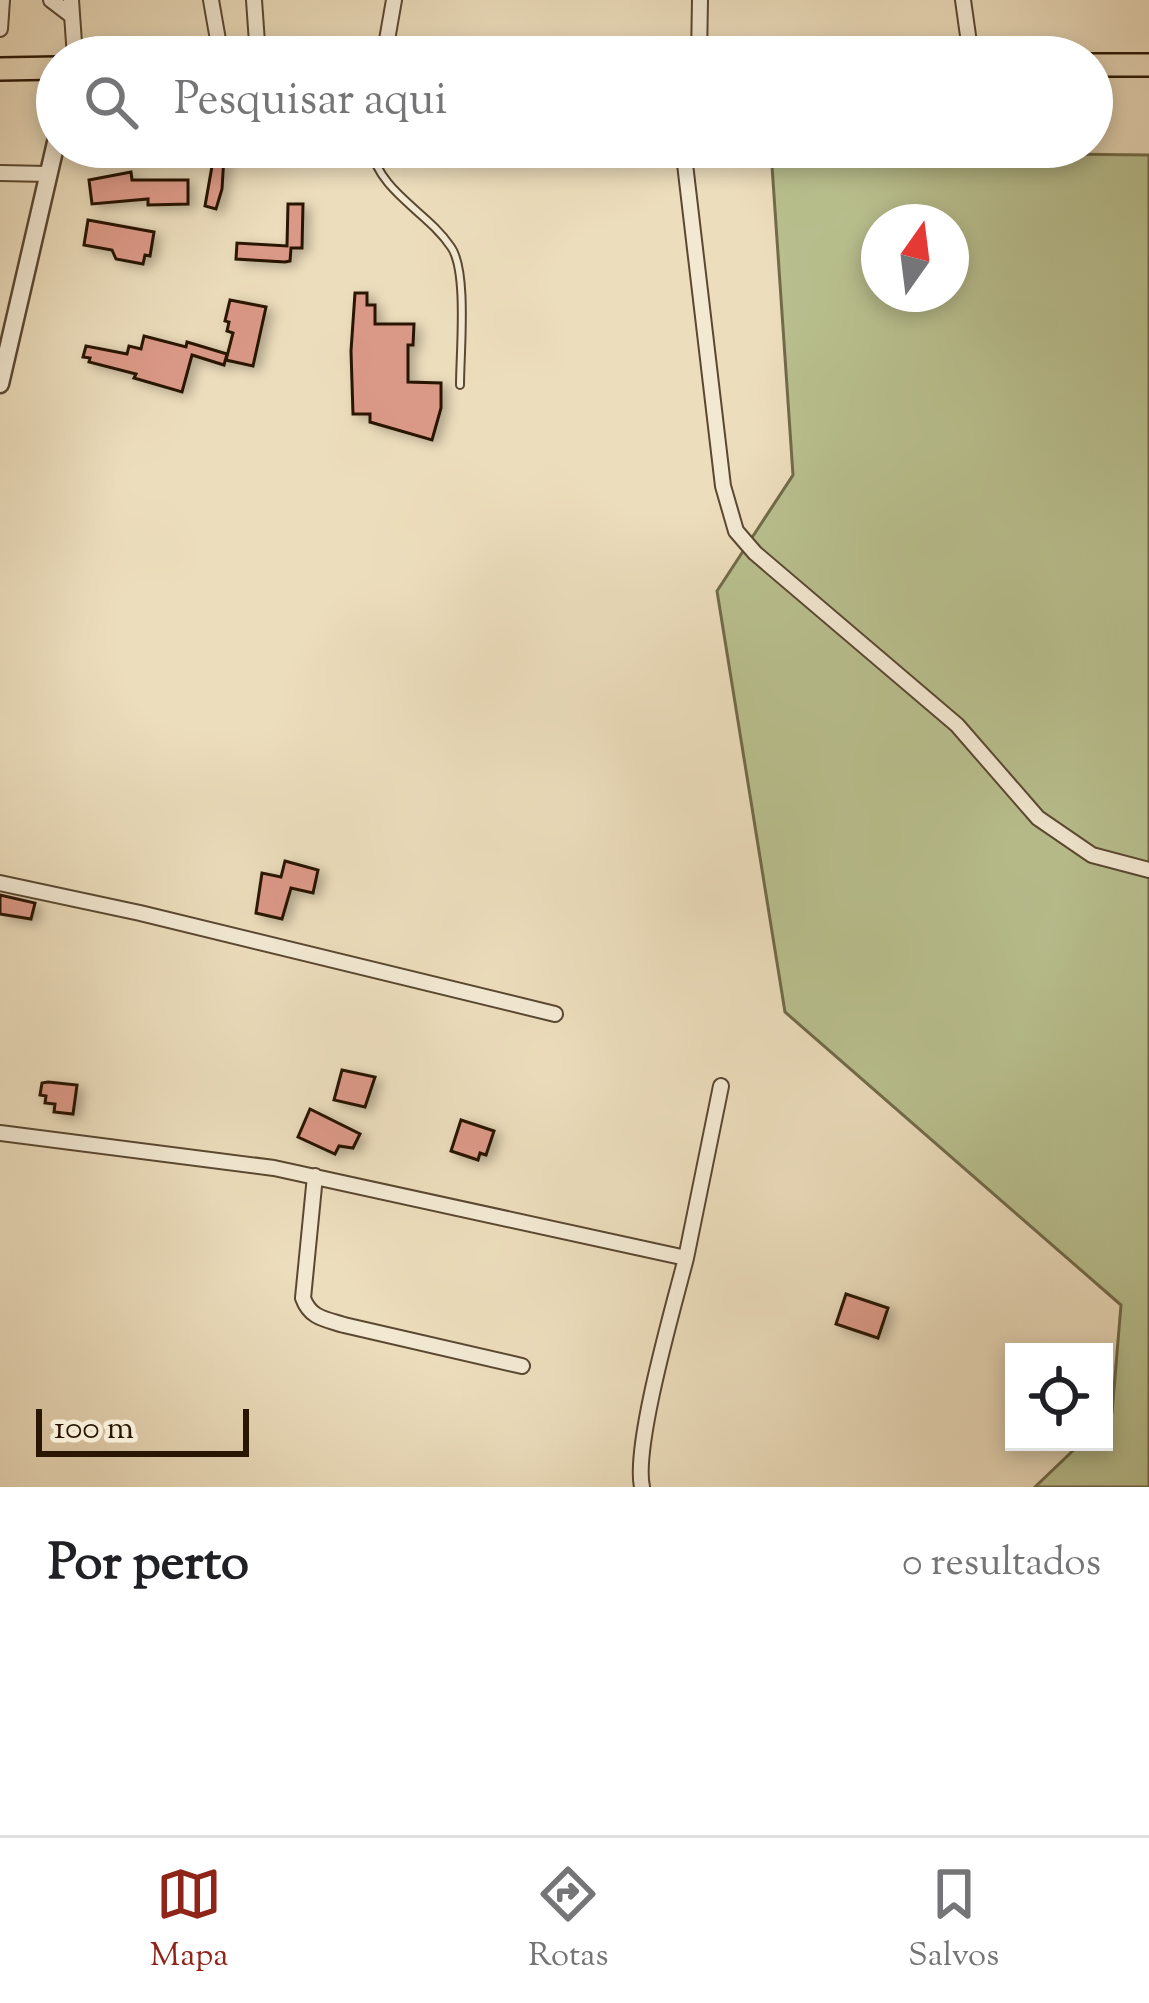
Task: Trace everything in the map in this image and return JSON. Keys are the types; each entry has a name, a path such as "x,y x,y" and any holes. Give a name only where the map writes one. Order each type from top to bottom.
{"main road":[{"path":"1113,65 1149,65"},
{"path":"0,69 36,68"}],"street":[{"path":"0,29 2,0"},
{"path":"51,0 71,8"},
{"path":"211,0 217,36"},
{"path":"254,0 257,36"},
{"path":"388,36 394,0"},
{"path":"699,36 700,0"},
{"path":"963,0 967,36"},
{"path":"0,384 50,168"},
{"path":"685,168 723,486 736,531 797,592 957,725 1038,818 1092,855 1149,870"},
{"path":"0,173 48,174"},
{"path":"0,883 555,1014"},
{"path":"642,1487 640,1467 650,1413 721,1086"},
{"path":"0,1133 315,1176 686,1258"},
{"path":"315,1176 303,1298 307,1310 344,1325 522,1366"}],"lane":[{"path":"378,168 397,195 453,248 459,271 460,385"}],"green space":[{"path":"1113,155 1149,155 1149,1487 1035,1487 1073,1451 1113,1451 1121,1305 785,1012 717,591 793,475 772,168 1113,168"}],"building":[{"path":"212,168 223,168 216,209 205,206"},
{"path":"131,172 132,180 188,180 188,204 148,205 148,199 92,204 89,180"},
{"path":"288,204 303,204 302,248 291,248 290,261 236,259 237,243 287,246"},
{"path":"88,220 154,232 150,256 145,255 143,264 116,259 112,250 84,245"},
{"path":"355,293 367,293 367,305 375,305 375,324 414,324 413,345 408,345 408,382 441,383 441,408 432,440 370,422 370,414 353,414"},
{"path":"230,300 266,307 253,366 226,360 233,333 227,331 229,322 225,321"},
{"path":"144,336 227,354 224,365 192,355 182,392 83,357 86,346 127,354 129,346 141,349"},
{"path":"285,861 318,870 313,893 291,888 282,919 256,913 262,873 281,877"},
{"path":"0,895 35,903 31,919 0,914"},
{"path":"342,1070 375,1077 365,1107 334,1100"},
{"path":"42,1083 77,1085 73,1114 54,1112 55,1104 45,1103 46,1096 40,1095"},
{"path":"310,1109 360,1134 353,1148 339,1146 335,1154 298,1137"},
{"path":"461,1120 494,1131 486,1155 480,1153 478,1160 451,1151"},
{"path":"846,1294 888,1308 878,1338 836,1324"}]}
